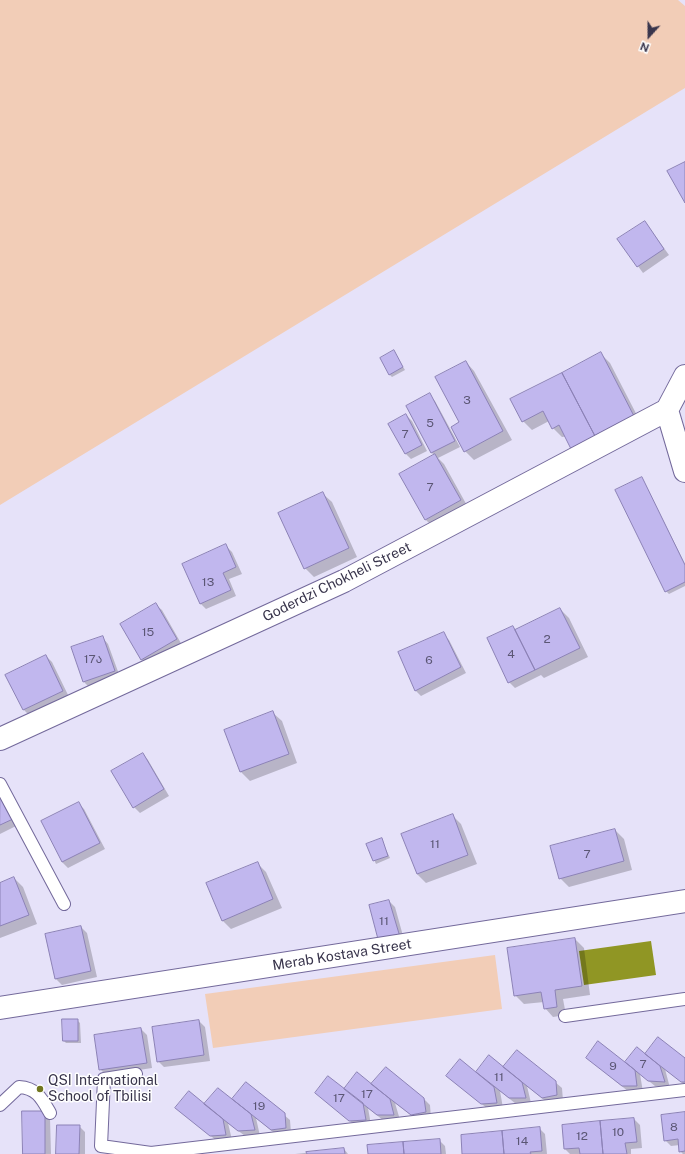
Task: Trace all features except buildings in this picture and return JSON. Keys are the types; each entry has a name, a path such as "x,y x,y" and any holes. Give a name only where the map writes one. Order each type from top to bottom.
{"street":[{"path":"685,376 667,410 685,471"},
{"name":"Goderdzi Chokheli Street","path":"0,739 344,581 667,410"},
{"name":"Merab Kostava Street","path":"0,1008 685,901"}],"lane":[{"path":"0,784 64,904"},
{"path":"565,1016 685,999"},
{"path":"136,1074 104,1079 102,1146 150,1153 685,1090"},
{"path":"0,1105 19,1087 26,1088 40,1096 50,1113"}],"shaded area":[{"path":"0,0 678,0 685,6 685,88 0,505"},
{"path":"651,941 656,975 584,985 579,951"},
{"path":"495,955 502,1009 213,1048 205,994"}],"place":[{"name":"QSI International School of Tbilisi","path":"40,1089"}]}
